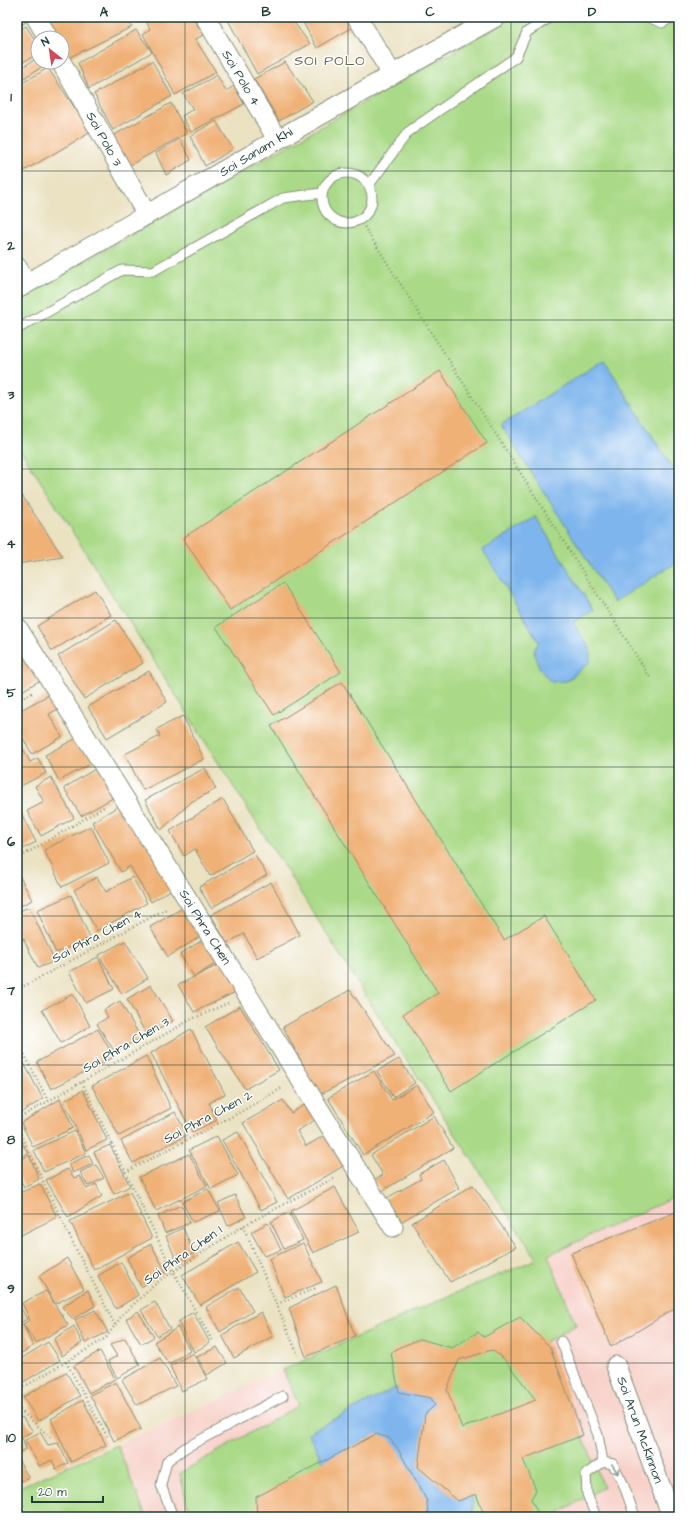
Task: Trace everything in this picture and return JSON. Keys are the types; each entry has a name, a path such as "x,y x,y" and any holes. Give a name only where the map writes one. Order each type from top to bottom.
{"street":[{"path":"36,17 43,30"},
{"name":"Soi Polo 4","path":"205,17 277,139"},
{"path":"357,17 392,74"},
{"name":"Soi Sanam Khi","path":"22,286 277,139 496,17"},
{"name":"Soi Polo 3","path":"65,70 147,215"},
{"path":"17,267 22,286"},
{"name":"Soi Phra Chen","path":"17,627 392,1227"},
{"name":"Soi Arun McKinnon","path":"616,1366 672,1517"}],"lane":[{"path":"369,186 408,132 516,57 527,32 551,17"},
{"path":"648,17 662,23 673,17"},
{"path":"348,173 364,179 372,193 373,201 366,215 360,220 344,224 329,216 324,209 322,193 332,178 348,173"},
{"path":"17,329 122,270 153,271 283,198 322,193"},
{"path":"561,1341 598,1435 603,1462"},
{"path":"172,1517 160,1486 167,1461 185,1448 283,1396"},
{"path":"596,1517 587,1494 586,1474 603,1462 613,1464 623,1483 635,1517"}],"path":[{"path":"360,220 651,679"},
{"path":"17,859 123,796"},
{"name":"Soi Phra Chen 4","path":"17,990 186,898"},
{"name":"Soi Phra Chen 3","path":"17,1119 190,1020 248,995"},
{"path":"17,1040 48,1101"},
{"name":"Soi Phra Chen 2","path":"125,1172 235,1115 300,1078"},
{"path":"82,1082 173,1271 213,1342"},
{"path":"17,1127 75,1247 115,1325"},
{"name":"Soi Phra Chen 1","path":"17,1391 106,1338 123,1314 158,1281 173,1271 243,1226 355,1166"},
{"path":"243,1226 298,1355"},
{"path":"277,1304 316,1288"},
{"path":"66,1362 106,1436"},
{"path":"17,1407 51,1438"}],"shaded area":[{"path":"679,1195 679,1517 17,1517 17,1488 117,1445 446,1297 548,1255"}],"green space":[{"path":"514,17 679,17 679,1195 548,1255 576,1325 543,1343 604,1487 560,1512 561,1517 190,1517 180,1473 299,1405 283,1370 446,1297 537,1259 393,1039 17,444 17,300"},
{"path":"117,1445 146,1517 17,1517 17,1488"}],"water":[{"path":"604,360 679,478 679,561 614,602 501,425"},
{"path":"536,517 593,610 573,623 590,648 590,662 567,681 551,682 544,675 536,660 534,650 539,642 483,550"},
{"path":"395,1388 436,1394 472,1500 474,1517 294,1517 326,1468 308,1433"}],"building":[{"path":"17,17 23,17 26,22 17,27"},
{"path":"44,17 127,17 132,27 70,57 70,30 51,30"},
{"path":"144,17 192,17 204,35 195,39 216,72 175,95 143,34 150,29"},
{"path":"232,17 290,17 310,44 257,74 228,20"},
{"path":"300,17 347,17 353,27 317,48"},
{"path":"26,26 30,32 30,58 17,65 17,32"},
{"path":"136,30 152,52 89,89 78,63"},
{"path":"152,61 172,96 113,130 94,94"},
{"path":"285,62 313,101 279,121 254,79"},
{"path":"30,63 30,70 37,70 17,82 17,70"},
{"path":"45,70 49,70 91,132 17,175 17,86"},
{"path":"217,75 226,91 234,86 244,104 191,132 182,116 193,109 183,94"},
{"path":"171,103 187,133 125,168 109,138"},
{"path":"216,121 233,149 205,166 190,136"},
{"path":"180,139 191,160 166,175 156,153"},
{"path":"440,371 487,443 230,610 183,538"},
{"path":"17,488 63,557 17,564"},
{"path":"283,583 341,672 274,715 216,627"},
{"path":"95,590 111,615 52,651 37,626"},
{"path":"116,620 143,663 84,699 58,656"},
{"path":"17,637 42,679 17,694"},
{"path":"149,671 167,702 107,738 88,707"},
{"path":"342,682 504,940 544,916 596,1000 451,1091 403,1014 438,993 271,726"},
{"path":"54,692 62,707 49,714 62,737 32,754 17,728 17,712"},
{"path":"183,716 204,759 143,790 125,754 160,736 157,729"},
{"path":"82,735 96,761 59,781 45,755"},
{"path":"17,737 30,762 38,758 46,773 17,788"},
{"path":"100,766 118,795 81,816 64,788"},
{"path":"205,768 216,789 191,802 161,830 145,800"},
{"path":"51,777 74,818 41,836 27,811 44,802 35,786"},
{"path":"223,799 253,851 210,876 195,849 184,856 170,831"},
{"path":"124,803 174,888 151,902 130,866 121,872 92,822"},
{"path":"17,806 36,842 17,852"},
{"path":"91,826 109,863 62,887 44,850"},
{"path":"255,855 267,875 211,908 199,887"},
{"path":"17,871 32,900 17,908"},
{"path":"97,877 106,892 132,877 147,903 97,931 74,890"},
{"path":"271,882 300,935 257,958 244,934 227,943 211,915"},
{"path":"71,895 90,938 56,953 37,910"},
{"path":"186,906 204,934 168,957 150,927"},
{"path":"29,907 55,961 38,968 23,938 17,941 17,912"},
{"path":"206,938 220,961 194,977 180,954"},
{"path":"125,941 148,978 122,994 99,955"},
{"path":"98,957 114,989 86,1003 69,972"},
{"path":"226,961 242,989 194,1012 178,985"},
{"path":"151,985 173,1021 147,1036 127,999"},
{"path":"350,990 395,1056 319,1095 283,1027"},
{"path":"73,994 90,1026 61,1043 42,1010"},
{"path":"120,1001 141,1038 115,1052 97,1024 108,1017 104,1010"},
{"path":"240,1006 279,1070 245,1089 205,1027"},
{"path":"98,1029 114,1057 51,1089 37,1062"},
{"path":"191,1029 225,1094 209,1103 217,1120 192,1132 151,1053"},
{"path":"17,1050 43,1099 17,1115"},
{"path":"146,1056 171,1108 119,1136 92,1086"},
{"path":"399,1059 415,1083 393,1097 377,1071"},
{"path":"374,1071 392,1100 417,1085 434,1112 363,1155 328,1098"},
{"path":"83,1090 107,1140 86,1150 64,1101"},
{"path":"60,1099 73,1128 33,1147 21,1123"},
{"path":"283,1100 291,1113 309,1102 318,1118 297,1131 306,1146 327,1134 345,1165 288,1199 243,1123"},
{"path":"175,1112 187,1135 133,1163 121,1141"},
{"path":"434,1116 453,1148 382,1191 374,1180 383,1175 371,1155"},
{"path":"75,1131 86,1153 44,1172 34,1150"},
{"path":"238,1132 277,1202 261,1210 222,1140"},
{"path":"17,1135 28,1153 17,1159"},
{"path":"217,1136 238,1175 211,1189 189,1150"},
{"path":"110,1145 130,1186 114,1194 94,1152"},
{"path":"189,1154 207,1186 156,1211 139,1177"},
{"path":"29,1155 39,1179 24,1187 17,1173 17,1161"},
{"path":"89,1155 93,1164 73,1173 69,1164"},
{"path":"444,1160 459,1188 399,1223 385,1199 421,1179 419,1174"},
{"path":"96,1165 104,1178 88,1186 80,1172"},
{"path":"68,1169 74,1178 80,1176 87,1189 96,1184 102,1196 68,1217 46,1180"},
{"path":"40,1184 57,1217 21,1235 17,1228 17,1194"},
{"path":"473,1185 516,1247 450,1282 412,1223"},
{"path":"335,1187 359,1232 313,1253 291,1211"},
{"path":"208,1189 220,1211 193,1222 182,1202"},
{"path":"130,1192 152,1238 94,1270 70,1221"},
{"path":"235,1195 246,1217 228,1226 218,1203"},
{"path":"181,1205 190,1223 165,1233 158,1216"},
{"path":"679,1211 679,1306 611,1347 571,1253"},
{"path":"289,1212 303,1240 284,1249 271,1222"},
{"path":"268,1223 281,1250 264,1256 251,1232"},
{"path":"183,1228 194,1253 177,1262 166,1236"},
{"path":"238,1242 256,1272 200,1305 182,1275"},
{"path":"303,1243 322,1282 285,1297 269,1259"},
{"path":"151,1244 166,1272 141,1287 127,1258"},
{"path":"67,1258 84,1289 55,1304 39,1276"},
{"path":"121,1262 138,1295 116,1309 98,1276"},
{"path":"336,1285 355,1336 306,1357 289,1308"},
{"path":"239,1287 253,1311 220,1332 206,1307"},
{"path":"88,1290 95,1306 73,1319 62,1307"},
{"path":"46,1291 68,1325 36,1343 23,1324 30,1320 22,1303"},
{"path":"155,1302 170,1329 157,1336 141,1310"},
{"path":"19,1305 27,1319 17,1325 17,1306"},
{"path":"95,1310 108,1332 85,1343 75,1320"},
{"path":"138,1311 154,1337 141,1344 126,1319"},
{"path":"193,1312 210,1343 194,1352 178,1322"},
{"path":"261,1312 273,1336 234,1358 222,1335"},
{"path":"520,1317 550,1347 583,1435 523,1459 536,1490 531,1499 540,1517 485,1517 476,1494 458,1501 418,1467 425,1414 435,1405 431,1398 399,1392 391,1353 398,1348 420,1339 452,1348 478,1332 484,1337","holes":["492,1350 504,1359 536,1400 462,1428 447,1390 459,1360"]},
{"path":"23,1324 33,1346 17,1356 17,1328"},
{"path":"74,1326 82,1343 62,1356 54,1339"},
{"path":"178,1327 190,1351 169,1364 154,1342"},
{"path":"125,1338 140,1365 117,1378 108,1361 117,1356 110,1345"},
{"path":"48,1342 60,1360 17,1386 17,1361"},
{"path":"217,1347 227,1363 207,1375 197,1357"},
{"path":"100,1351 115,1379 89,1393 74,1366"},
{"path":"193,1353 207,1379 182,1391 170,1366"},
{"path":"160,1358 176,1386 137,1405 122,1380"},
{"path":"66,1372 80,1396 38,1421 23,1397"},
{"path":"116,1382 141,1429 114,1441 90,1395"},
{"path":"83,1400 106,1445 71,1462 51,1419"},
{"path":"22,1417 33,1431 22,1437 26,1449 17,1453 17,1419"},
{"path":"40,1432 48,1445 58,1443 68,1463 56,1469 52,1460 39,1466 25,1440"},
{"path":"376,1434 389,1438 398,1449 427,1501 428,1517 257,1517 256,1497"},
{"path":"17,1458 29,1478 17,1483"}],"district":[{"name":"SOI POLO","path":"330,61"}]}
